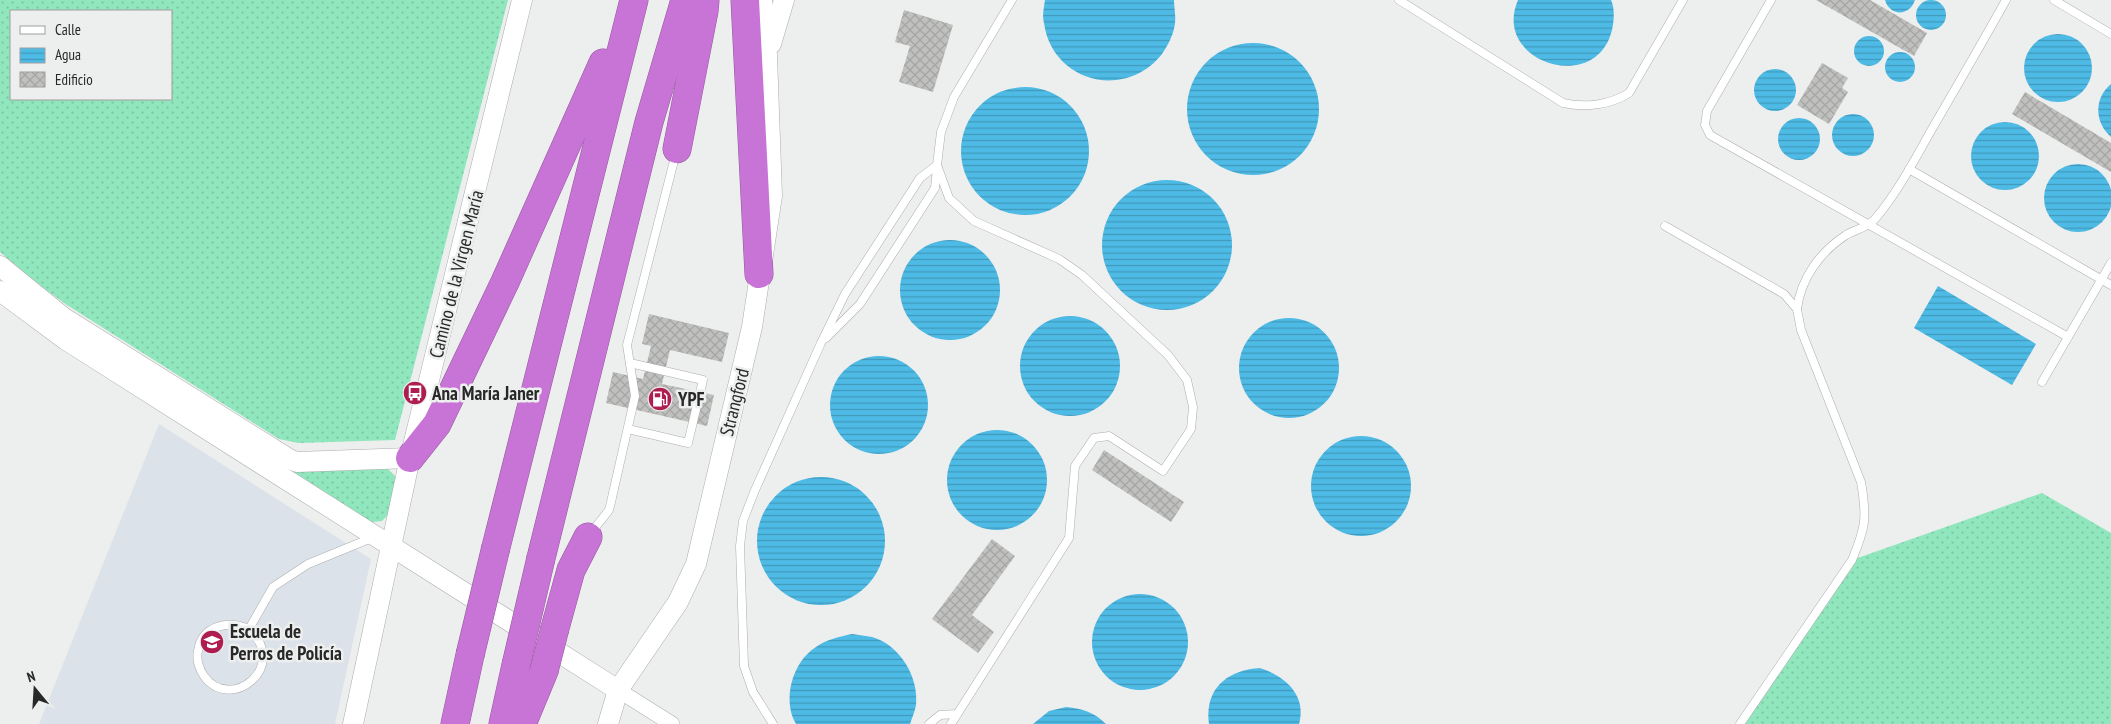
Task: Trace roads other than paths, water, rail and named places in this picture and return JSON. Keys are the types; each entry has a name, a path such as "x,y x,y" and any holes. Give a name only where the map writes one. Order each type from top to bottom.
{"highway":[{"path":"410,458 437,424 531,226 633,0"},
{"path":"455,724 496,547 633,0"},
{"path":"503,724 541,558 650,122 685,0"},
{"path":"678,149 704,11 704,0"},
{"path":"744,0 759,274"},
{"path":"522,724 544,672 571,570 588,537"}],"street":[{"name":"Camino de la Virgen María","path":"353,724 384,541 410,458 522,0"},
{"name":"Strangford","path":"608,724 618,690 678,602 696,564 752,327 772,196 767,55 762,0"},
{"name":"Strangford","path":"767,55 784,0"},
{"path":"0,266 13,293 66,340 672,724"},
{"path":"13,293 64,318 289,459 297,462 410,458"}],"lane":[{"path":"821,343 860,304 934,188 941,132 954,96 1012,0"},
{"path":"1399,0 1564,103 1578,106 1618,100 1629,93 1683,0"},
{"path":"1771,0 1706,111 1704,125 1710,135 2068,337"},
{"path":"1740,724 1852,560 1864,532 1865,505 1862,482 1801,330 1797,308 1798,297 1804,282 1816,262 1834,244 1848,234 1870,225 1909,169 2006,0"},
{"path":"2054,0 2111,34"},
{"path":"588,537 609,510 628,429 635,396 626,345 678,149"},
{"path":"773,724 753,692 744,666 740,546 744,521 755,490 845,294 920,178 937,165"},
{"path":"937,165 950,198 974,221 1059,259 1082,275 1168,355 1187,380 1193,407 1191,429 1163,471 1110,436 1094,438 1075,466 1068,538 951,724"},
{"path":"1909,169 2111,285"},
{"path":"1665,226 1784,294 1797,308"},
{"path":"2042,382 2111,263"},
{"path":"628,429 688,443 703,380 630,363"},
{"path":"249,629 273,587 308,564 384,541"},
{"path":"228,624 239,625 249,629 257,636 262,646 264,657 262,668 256,677 249,684 240,688 221,688 212,684 205,678 200,669 198,650 201,641 208,632 218,626 228,624"},
{"path":"929,724 940,715 947,713 957,714"}],"water":[{"path":"1045,0 1174,0 1174,27 1162,54 1147,69 1129,77 1111,80 1092,78 1075,71 1061,59 1050,43 1043,20"},
{"path":"1518,0 1611,0 1614,15 1612,30 1602,50 1587,62 1568,66 1549,63 1532,54 1519,40 1514,22"},
{"path":"1885,0 1915,0 1905,12 1895,12 1888,6"},
{"path":"1931,0 1942,4 1946,15 1942,26 1931,30 1920,26 1916,15 1920,4"},
{"path":"2058,34 2071,37 2082,44 2089,55 2092,68 2089,81 2082,92 2071,99 2058,102 2045,99 2034,92 2027,81 2024,68 2027,55 2034,44 2045,37"},
{"path":"1869,36 1880,40 1884,51 1880,62 1869,66 1858,62 1854,51 1858,40"},
{"path":"1253,43 1266,44 1278,48 1300,62 1314,84 1318,96 1318,122 1314,134 1300,156 1278,170 1266,174 1253,175 1240,174 1228,170 1206,156 1192,134 1188,122 1187,109 1188,96 1192,84 1206,62 1228,48 1240,44"},
{"path":"1900,52 1911,56 1915,67 1911,78 1900,82 1889,78 1885,67 1889,56"},
{"path":"1779,69 1787,72 1793,78 1796,90 1793,102 1787,108 1771,111 1763,108 1757,102 1754,86 1757,78 1763,72"},
{"path":"2111,84 2111,137 2101,124 2098,110 2101,96"},
{"path":"1025,87 1050,91 1071,105 1085,126 1089,151 1085,176 1071,197 1050,211 1025,215 1000,211 979,197 965,176 961,151 965,126 979,105 1000,91"},
{"path":"1857,114 1865,117 1871,123 1874,135 1871,147 1865,153 1849,156 1841,153 1835,147 1832,131 1835,123 1841,117"},
{"path":"1803,118 1811,121 1817,127 1820,139 1817,151 1811,157 1795,160 1787,157 1781,151 1778,135 1781,127 1787,121"},
{"path":"2005,122 2018,125 2029,132 2036,143 2039,156 2036,169 2029,180 2018,187 2005,190 1992,187 1981,180 1974,169 1971,156 1974,143 1981,132 1992,125"},
{"path":"2078,164 2091,167 2102,174 2109,185 2112,198 2109,211 2102,222 2091,229 2078,232 2065,229 2054,222 2047,211 2044,198 2047,185 2054,174 2065,167"},
{"path":"1167,180 1180,181 1192,185 1213,199 1227,220 1231,232 1231,258 1227,270 1213,291 1192,305 1180,309 1167,310 1154,309 1142,305 1121,291 1107,270 1103,258 1102,245 1103,232 1107,220 1121,199 1142,185 1154,181"},
{"path":"950,240 969,244 985,255 996,271 1000,290 996,309 985,325 969,336 950,340 931,336 915,325 904,309 900,290 904,271 915,255 931,244"},
{"path":"1938,286 2036,344 2012,385 1914,328"},
{"path":"1070,316 1089,320 1105,331 1116,347 1120,366 1116,385 1105,401 1089,412 1070,416 1051,412 1035,401 1024,385 1020,366 1024,347 1035,331 1051,320"},
{"path":"1289,318 1308,322 1324,333 1335,349 1339,368 1335,387 1324,403 1308,414 1289,418 1270,414 1254,403 1243,387 1239,368 1243,349 1254,333 1270,322"},
{"path":"879,356 898,360 914,370 924,386 928,405 924,424 914,440 898,450 879,454 860,450 844,440 834,424 830,405 834,386 844,370 860,360"},
{"path":"997,430 1007,431 1025,438 1039,452 1046,470 1046,490 1039,508 1025,522 1007,529 997,530 987,529 969,522 955,508 948,490 947,480 948,470 955,452 969,438 987,431"},
{"path":"1361,436 1380,440 1396,451 1407,467 1411,486 1407,505 1396,521 1380,532 1361,536 1342,532 1326,521 1315,505 1311,486 1315,467 1326,451 1342,440"},
{"path":"821,477 845,482 857,488 866,496 874,505 880,517 885,541 880,565 874,577 866,586 857,594 845,600 821,605 797,600 785,594 776,586 768,577 762,565 757,541 762,517 768,505 776,496 785,488 797,482"},
{"path":"1140,594 1158,598 1174,608 1184,624 1188,642 1184,660 1174,676 1158,686 1140,690 1122,686 1106,676 1096,660 1092,642 1096,624 1106,608 1122,598"},
{"path":"852,634 872,637 882,641 891,647 906,664 911,673 916,694 916,707 910,724 796,724 790,704 790,693 795,672 801,662 820,644"},
{"path":"1260,668 1278,676 1292,688 1300,704 1299,724 1209,724 1208,712 1210,701 1214,691 1220,684 1228,677 1237,673"},
{"path":"1066,707 1088,712 1106,724 1033,724 1049,711"}],"place":[{"name":"Ana María Janer","path":"415,393"},
{"name":"YPF","path":"660,399"},
{"name":"Escuela de Perros de Policía","path":"212,642"}]}
